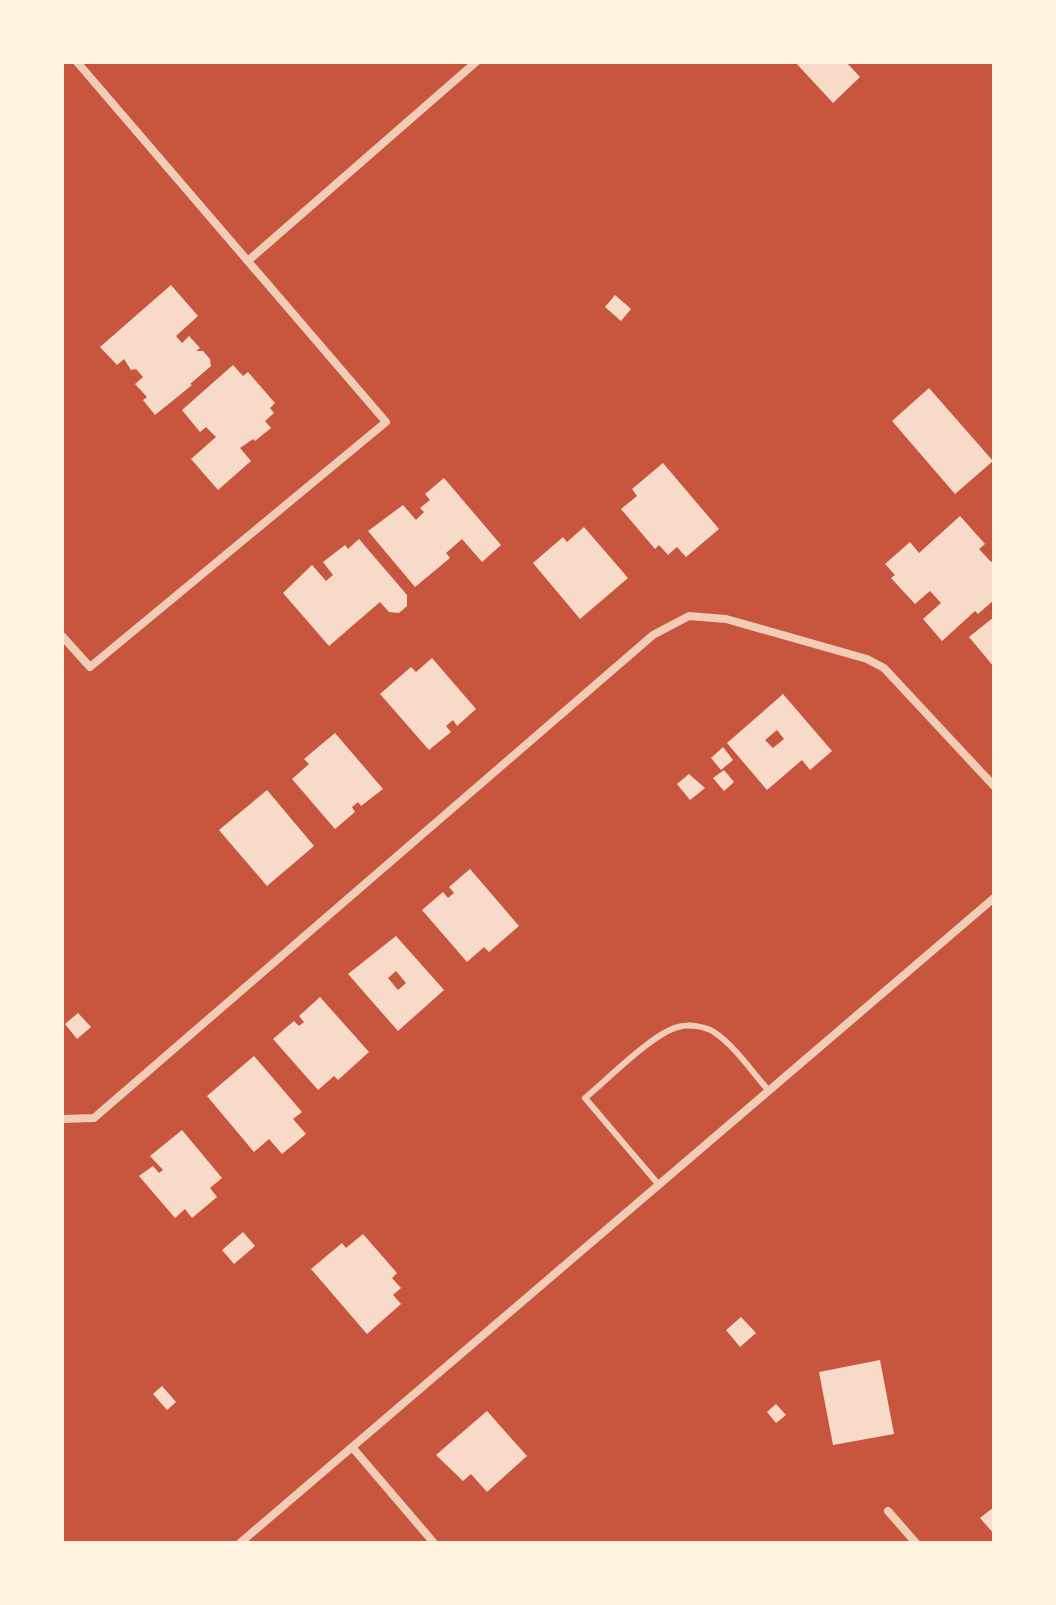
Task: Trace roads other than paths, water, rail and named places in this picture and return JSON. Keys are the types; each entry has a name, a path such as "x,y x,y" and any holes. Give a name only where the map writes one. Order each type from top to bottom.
{"street":[{"path":"62,636 90,667 386,422 77,62"},
{"path":"249,260 476,62"},
{"path":"62,1119 94,1118 653,635 689,616 726,619 867,659 884,668 994,786"},
{"path":"240,1543 994,898"},
{"path":"352,1447 434,1543"},
{"path":"888,1511 916,1543"}],"lane":[{"path":"659,1185 585,1098 659,1036 677,1027 695,1026 721,1037 769,1091"}]}
